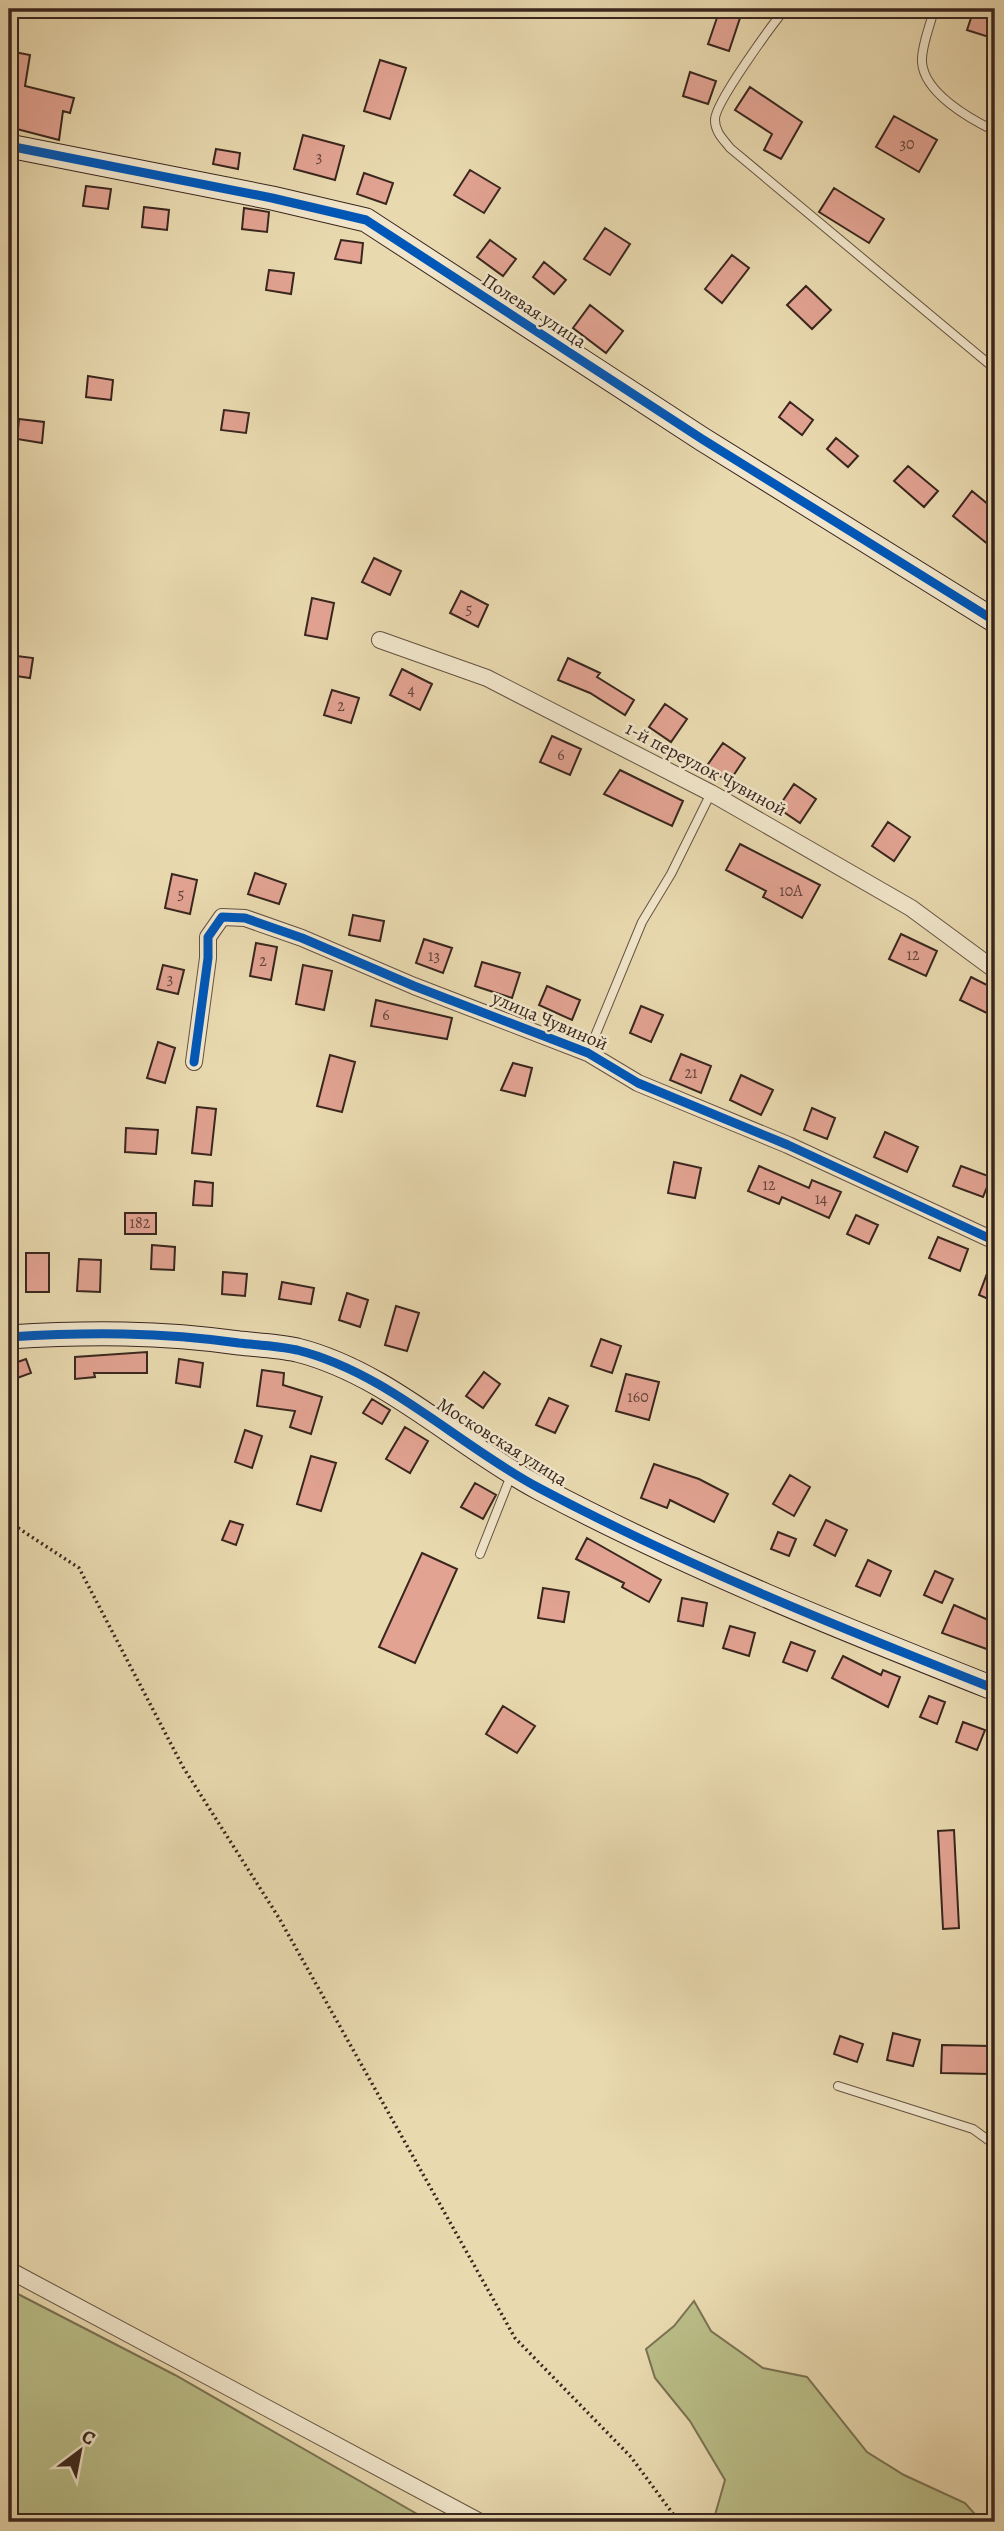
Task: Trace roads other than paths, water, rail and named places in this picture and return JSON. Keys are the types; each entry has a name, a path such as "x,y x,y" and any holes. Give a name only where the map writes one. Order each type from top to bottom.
{"street":[{"name":"Полевая улица","path":"9,146 272,198 366,220 691,432 995,621"},
{"name":"1-й переулок Чувиной","path":"380,640 487,678 711,793 911,908 995,970"},
{"name":"улица Чувиной","path":"194,1062 208,958 208,937 214,923 231,915 302,937 414,986 588,1052 638,1083 788,1146 995,1241"},
{"name":"Московская улица","path":"9,1337 99,1332 201,1338 298,1350 363,1376 512,1473 600,1520 704,1569 995,1689"},
{"path":"9,2270 480,2522"}],"lane":[{"path":"785,9 762,38 715,116 717,131 730,148 995,369"},
{"path":"934,9 922,61 928,82 950,101 995,131"},
{"path":"588,1052 642,922 711,793"},
{"path":"480,1554 512,1473"},
{"path":"838,2086 973,2129 995,2145"}]}
